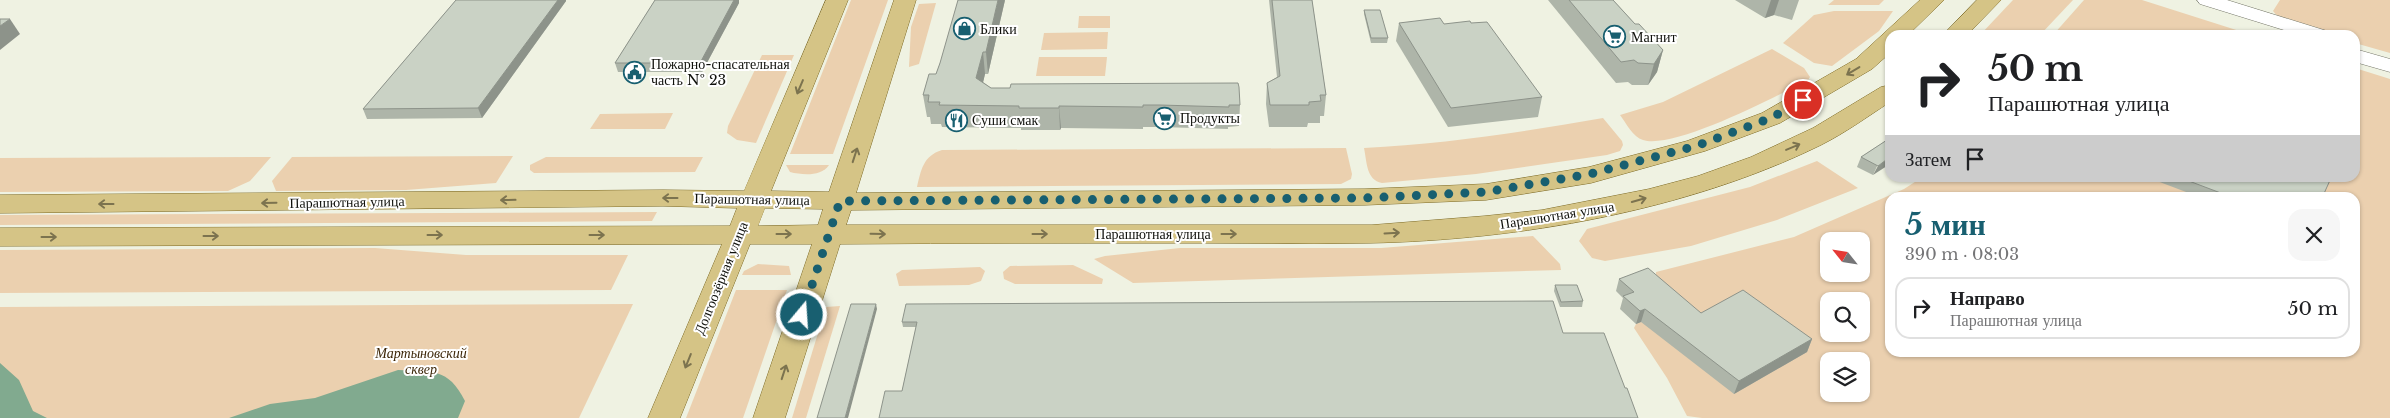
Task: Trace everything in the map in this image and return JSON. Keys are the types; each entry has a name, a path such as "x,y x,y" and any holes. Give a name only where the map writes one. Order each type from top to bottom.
{"main road":[{"name":"Долгоозёрная улица","path":"664,418 837,0"},
{"path":"768,418 905,0"},
{"path":"1900,30 1933,0"},
{"path":"1959,30 1990,0"},
{"name":"Парашютная улица","path":"0,204 663,198 840,201 1365,198 1486,192 1590,174 1696,146 1771,118 1864,64 1885,45"},
{"name":"Парашютная улица","path":"0,238 829,234 1372,234 1528,222 1626,204 1727,175 1813,139 1885,95"}],"street":[{"path":"2207,0 2258,13 2306,30"},
{"path":"2258,13 2284,30"},
{"path":"2360,48 2390,57"},
{"path":"2360,57 2390,66"}],"green space":[{"path":"851,0 888,0 833,154 790,154"},
{"path":"1834,0 1884,0 1879,5 1828,5"},
{"path":"2013,0 2073,0 2045,30 1985,30"},
{"path":"2084,0 2142,0 2236,30 2057,30"},
{"path":"2280,0 2390,0 2390,53 2360,44 2360,30 2311,30 2288,23 2273,11"},
{"path":"936,3 919,64 909,67 911,27 919,4"},
{"path":"1834,11 1893,11 1879,31 1832,66 1814,63 1783,43 1814,15"},
{"path":"1079,16 1110,16 1110,28 1078,28"},
{"path":"1108,32 1107,49 1041,50 1044,33"},
{"path":"1772,49 1804,68 1810,77 1808,80 1774,98 1701,130 1658,141 1643,140 1636,136 1620,115 1663,102"},
{"path":"762,55 794,55 756,143 737,140 727,133 728,126"},
{"path":"1039,57 1107,57 1105,76 1036,76"},
{"path":"2360,70 2390,79 2390,418 1702,418 1687,416 1667,378 1634,328 1636,324 1676,308 1656,276 1656,272 1794,237 1885,197 1885,357 2360,357 2360,192 1897,192 1915,182 2360,182"},
{"path":"673,113 665,129 590,129 600,114"},
{"path":"1603,118 1622,141 1623,145 1620,151 1607,155 1476,174 1382,183 1370,174 1364,148 1484,137"},
{"path":"1346,148 1352,174 1351,179 1341,184 917,187 924,164 931,156 942,150"},
{"path":"513,156 496,183 406,190 276,191 272,181 292,157"},
{"path":"271,157 250,181 228,191 0,192 0,158"},
{"path":"546,157 703,157 695,172 534,173 530,170 530,165"},
{"path":"1817,161 1858,188 1777,220 1691,246 1605,261 1592,258 1579,241 1587,229 1750,187"},
{"path":"786,165 829,165 821,172 800,174 790,172"},
{"path":"657,212 652,221 0,225 0,215"},
{"path":"1533,236 1560,264 1561,270 1133,283 1094,259 1105,256 1180,248 1381,248"},
{"path":"375,248 466,255 628,255 611,290 0,293 0,250"},
{"path":"758,264 789,266 791,275 742,275 744,271"},
{"path":"1073,265 1103,279 1102,284 1015,284 1004,279 1003,272 1010,266"},
{"path":"980,267 985,271 981,281 969,285 899,286 896,274 902,270"},
{"path":"736,290 787,290 743,418 686,418"},
{"name":"Мартыновский сквер","path":"633,304 579,418 0,418 0,307"},
{"path":"840,306 806,418 792,418 826,307"}],"shaded area":[{"path":"0,363 19,380 33,411 47,418 0,418"},
{"path":"398,370 430,372 445,377 452,382 465,401 458,418 229,418 270,404 315,398"}],"building":[{"path":"456,0 558,0 478,108 363,109"},
{"path":"655,0 734,0 700,63 615,63"},
{"path":"958,0 998,0 986,52 983,52 976,78 991,88 1010,88 1011,84 1238,83 1240,105 1229,105 1229,107 1143,105 1143,107 1059,106 1059,108 1019,108 1019,106 939,105 940,102 928,102 929,95 923,95 929,74 936,74"},
{"path":"1272,0 1312,0 1326,95 1320,95 1321,101 1309,102 1309,105 1270,105 1267,83 1280,76"},
{"path":"1569,0 1613,0 1663,50 1654,64 1638,63 1634,60 1621,62"},
{"path":"1364,10 1380,10 1388,38 1371,38"},
{"path":"1440,18 1444,24 1470,21 1471,23 1487,22 1542,97 1451,108 1399,23"},
{"path":"0,19 10,19 0,26"},
{"path":"1885,141 1885,161 1878,166 1861,157"},
{"path":"2192,182 2329,182 2325,192 2218,192"},
{"path":"1648,268 1701,313 1743,290 1812,339 1739,381 1645,309 1640,311 1623,296 1634,292 1619,279"},
{"path":"1555,285 1577,285 1583,301 1561,302"},
{"path":"1553,301 1563,333 1604,333 1638,418 879,418 885,391 902,391 917,322 902,322 906,304"},
{"path":"851,304 876,304 845,418 817,418"}],"place":[{"name":"Блики","path":"964,29"},
{"name":"Магнит","path":"1615,37"},
{"name":"Пожарно-спасательная часть № 23","path":"635,72"},
{"name":"Продукты","path":"1164,118"},
{"name":"Суши смак","path":"956,120"}],"route":[{"path":"802,315 840,201 1365,198 1486,192 1590,174 1696,146 1771,118 1803,100"}]}
